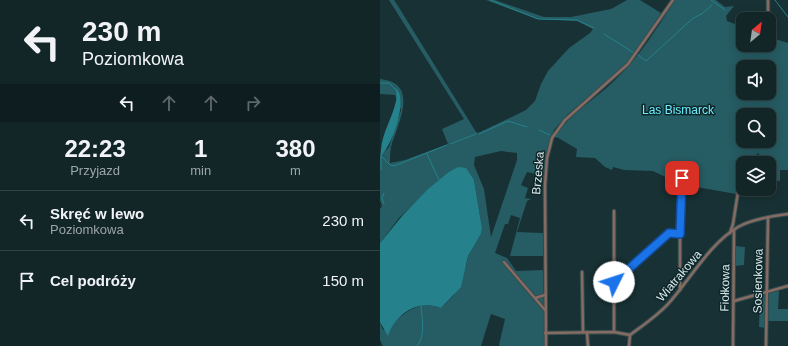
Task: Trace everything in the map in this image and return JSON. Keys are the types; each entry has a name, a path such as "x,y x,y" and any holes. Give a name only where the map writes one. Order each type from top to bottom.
{"street":[{"name":"Brzeska","path":"546,346 545,185 547,158 552,138 565,120 628,64 673,0"},
{"path":"768,0 768,12"},
{"path":"680,290 682,178"},
{"name":"Wiatrakowa","path":"730,233 737,196"},
{"path":"614,210 614,332"},
{"name":"Wiatrakowa","path":"630,335 665,308 709,254 735,229 768,217 788,214"},
{"name":"Sosienkowa","path":"766,346 768,217"},
{"path":"733,224 735,229"},
{"name":"Fiołkowa","path":"733,346 735,229"},
{"path":"614,282 669,233 680,234"},
{"path":"504,262 545,310"},
{"path":"582,272 585,332 588,346"},
{"path":"734,301 788,286"},
{"path":"535,298 545,295"},
{"path":"546,333 614,332 630,335 629,346"}],"green space":[{"path":"389,0 394,0 478,133 526,110 535,101 541,84 548,71 569,48 590,33 593,29 577,21 537,19 486,0 495,0 544,17 571,17 611,9 627,0 640,0 661,13 634,55 619,71 568,114 554,130 546,154 544,180 536,178 536,174 527,172 521,185 528,188 525,198 531,199 527,201 517,232 543,233 543,256 510,256 520,218 511,215 508,224 505,224 495,253 507,258 516,271 543,270 545,346 500,346 505,319 491,314 481,346 383,346 380,340 380,322 383,330 409,310 423,305 441,308 454,295 466,266 468,256 481,234 482,228 474,180 439,180 399,218 380,243 380,209 382,206 380,200 380,150 381,155 389,147 401,110 395,95 380,94 380,79 392,82 400,88 403,96 401,117 391,147 390,163 405,160 448,144 442,129 464,119","holes":["501,151 517,153 517,160 491,237 484,189 474,165 475,157"]},
{"name":"Las Bismarck","path":"675,0 716,0 725,7 734,6 726,16 727,21 736,24 736,52 776,52 776,39 788,43 788,170 780,170 780,181 776,181 776,156 759,156 759,153 754,156 736,156 736,194 680,184 653,171 624,170 613,167 612,170 605,167 595,158 576,157 577,149 555,136 568,120 606,88 632,63"},
{"path":"735,246 745,247 744,265 735,266"},
{"path":"779,291 778,309 788,309 788,321 768,321 768,293"},
{"path":"765,294 766,328 759,327 760,295"}],"shaded area":[{"path":"396,88 400,95 400,111 393,136 381,156 382,141 396,101"},
{"path":"458,167 466,168 474,180 482,228 481,234 468,256 461,287 441,308 424,305 408,310 396,321 388,336 380,322 380,243 403,215 428,189 449,172"}],"waterway":[{"path":"490,0 538,19 577,20 594,28"},
{"path":"711,0 725,10"},
{"path":"775,0 788,17"},
{"path":"638,55 646,61 692,19 703,13 712,5"},
{"path":"604,34 634,53"},
{"path":"380,83 389,83 396,90"},
{"path":"479,134 508,121 527,127"},
{"path":"539,130 550,135"},
{"path":"450,144 476,134"},
{"path":"381,156 390,165 394,166 447,145"},
{"path":"427,154 439,180"},
{"path":"381,156 381,170"},
{"path":"384,193 382,198 384,204"},
{"path":"417,346 422,337 423,322 421,306"}],"route":[{"path":"614,282 669,233 680,234 682,178"}]}
